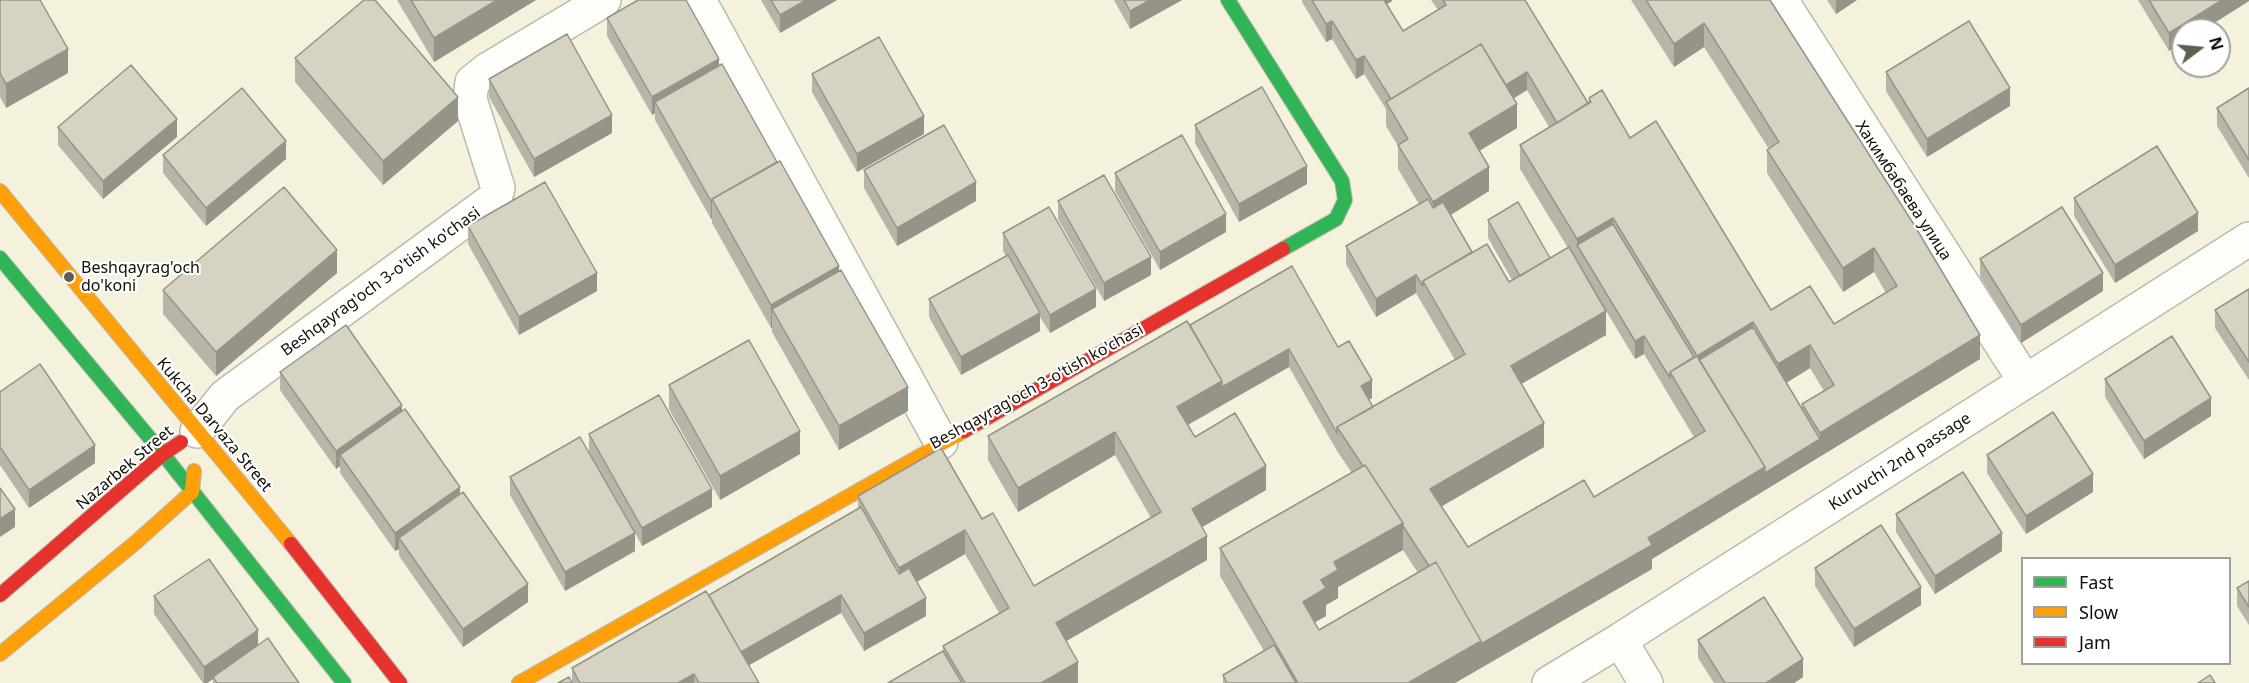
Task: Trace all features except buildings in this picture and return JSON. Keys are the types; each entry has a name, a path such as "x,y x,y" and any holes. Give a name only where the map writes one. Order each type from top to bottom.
{"main road":[{"name":"Beshqayrag'och 3-o'tish ko'chasi","path":"519,683 1336,219 1345,200 1342,181 1228,0"},
{"name":"Kukcha Darvaza Street","path":"0,191 196,448 295,549 400,683"},
{"path":"0,258 163,454 344,683"},
{"name":"Nazarbek Street","path":"0,595 163,454 196,448"},
{"path":"0,654 135,543 192,492 196,448"}],"street":[{"name":"Beshqayrag'och 3-o'tish ko'chasi","path":"196,448 225,396 495,198 498,188 470,99 472,82 487,70 604,0"},
{"path":"699,0 941,442"},
{"name":"Хакимбабаева улица","path":"1781,0 2025,381"},
{"name":"Kuruvchi 2nd passage","path":"1549,683 2249,239"},
{"path":"1620,640 1646,683"}],"traffic: fast":[{"path":"1228,0 1342,181 1345,200 1336,219 1283,249"},
{"path":"0,258 163,454 344,683"}],"traffic: slow":[{"path":"0,191 291,544"},
{"path":"519,683 964,431"},
{"path":"0,654 135,543 192,492 194,471"}],"traffic: jam":[{"path":"964,431 1283,249"},
{"path":"0,595 163,454 181,442"},
{"path":"291,544 400,683"}],"place":[{"name":"Beshqayrag'och do'koni","path":"69,277"}]}
